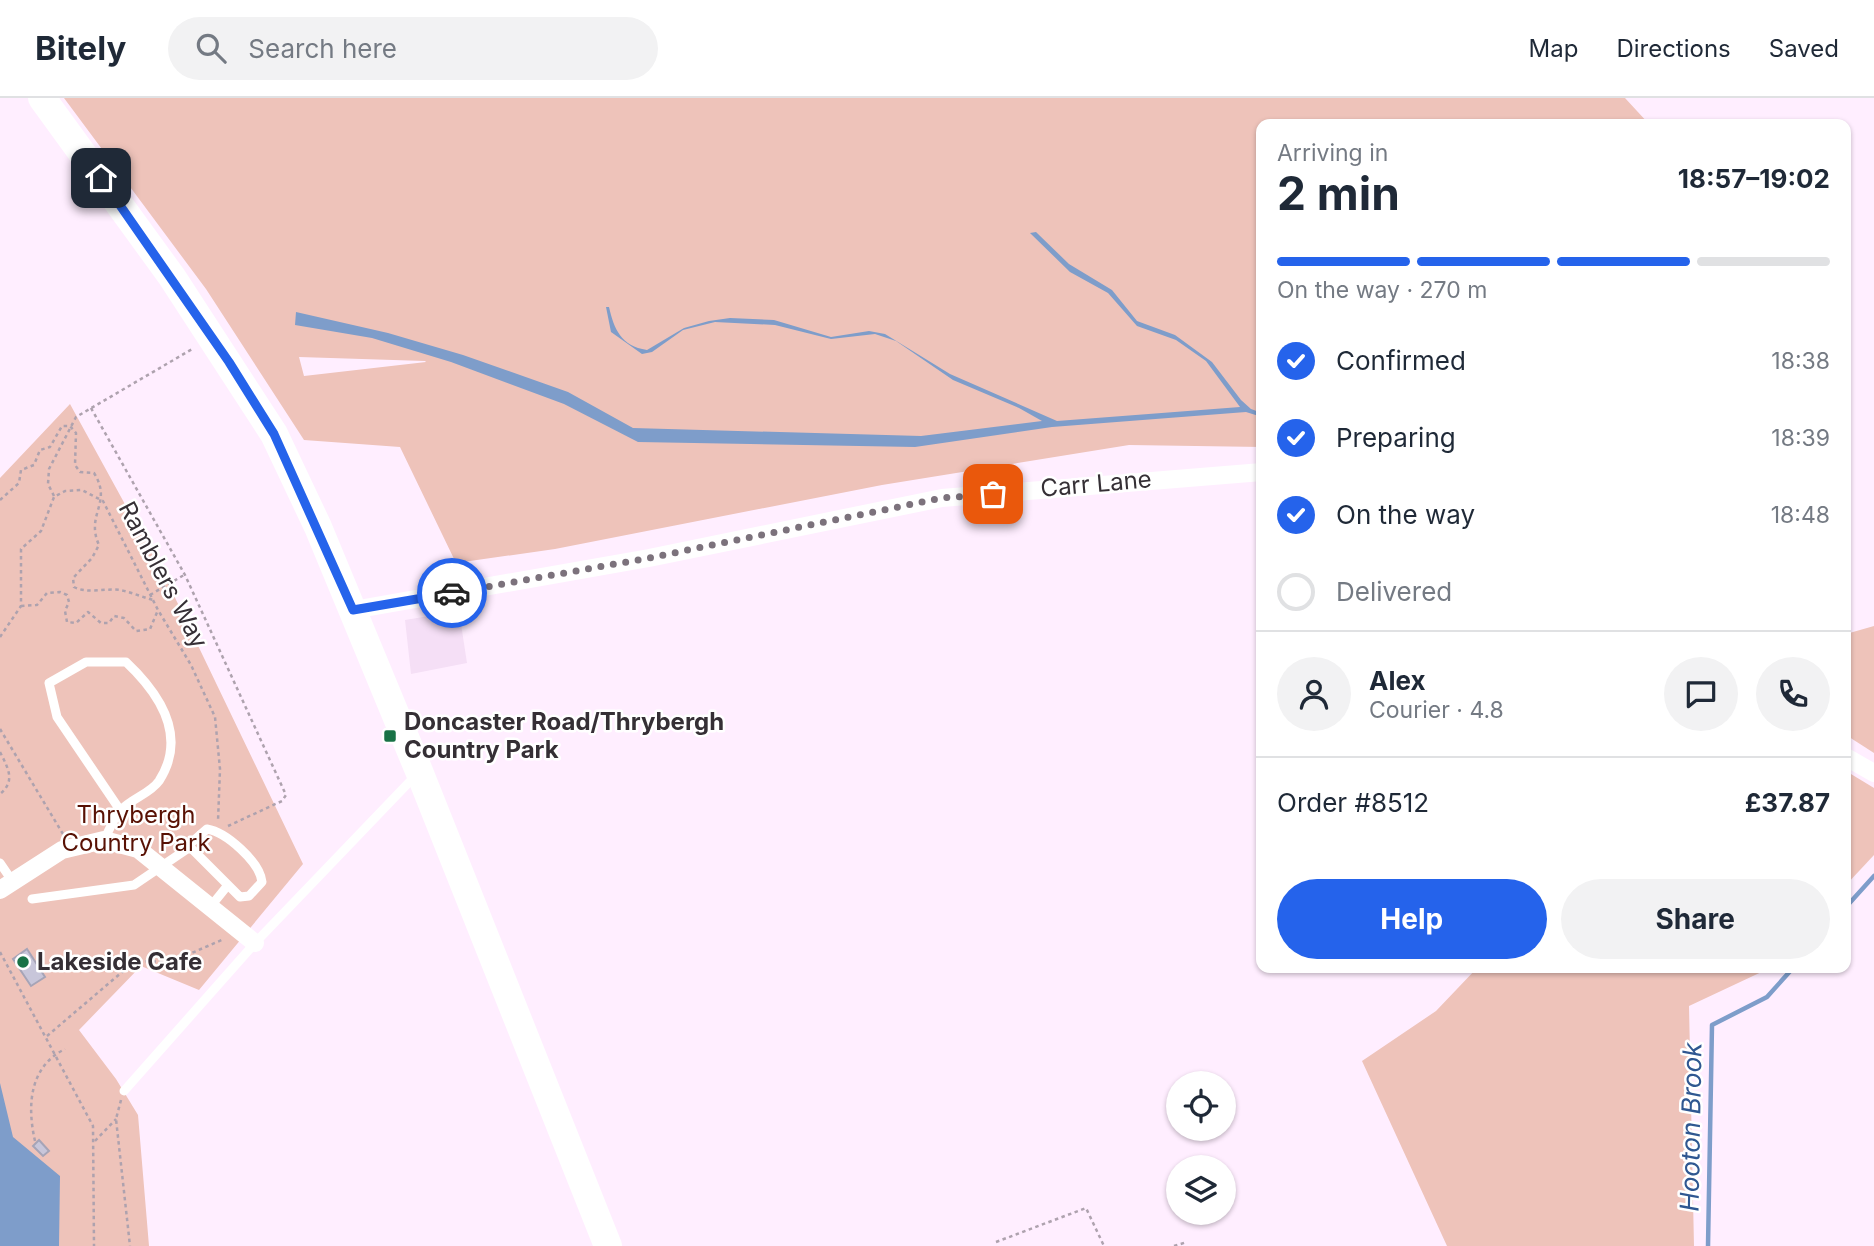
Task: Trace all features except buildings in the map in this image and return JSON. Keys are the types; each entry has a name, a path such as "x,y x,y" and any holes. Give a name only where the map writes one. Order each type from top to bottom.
{"main road":[{"path":"42,98 212,337 274,434 353,610 608,1246"}],"street":[{"name":"Carr Lane","path":"353,610 649,558 942,498 1225,472 1256,472"},
{"path":"1851,760 1874,773"},
{"path":"6,886 71,847 104,840 138,849 164,867 255,943"}],"lane":[{"path":"104,840 120,810 158,783 172,753 170,722 148,683 126,662 86,662 49,683 57,717 120,810"},
{"path":"124,1091 255,943 419,771"},
{"path":"32,899 134,885 164,867 190,847 207,829 218,831 261,872 262,881 249,896 240,897 190,847"},
{"path":"0,863 6,886"},
{"path":"211,905 228,885"}],"path":[{"path":"0,638 21,606 21,549 41,531 54,497 48,484 49,469 76,417 212,337"},
{"path":"91,408 185,575 286,795 282,801 218,831"},
{"path":"0,500 2,495 12,492 19,483 21,470 34,465 40,450 50,447 62,426 70,426 76,433 75,465 80,472 94,473 102,486 103,501 94,516 93,532 99,545 92,558 73,578 74,587 82,592 101,588 122,590 153,600"},
{"name":"Ramblers Way","path":"54,497 65,491 82,490 103,501 158,610 191,665 215,717 219,769 218,831"},
{"path":"150,595 185,575"},
{"path":"21,606 37,605 47,593 60,592 67,595 69,602 65,611 67,622 76,623 88,612 101,623 109,623 114,616 124,618 136,631 150,629 158,610"},
{"path":"0,729 71,847"},
{"path":"0,752 10,774 8,788 0,794"},
{"path":"47,1036 135,961 171,962 223,940 235,925"},
{"path":"0,952 93,1126 94,1246"},
{"path":"34,1141 31,1094 44,1062 65,1049"},
{"path":"124,1091 116,1119 130,1246"},
{"path":"95,1141 116,1119"},
{"path":"996,1242 1086,1208 1104,1246"},
{"path":"1174,1246 1187,1242"}],"shaded area":[{"path":"459,611 467,663 411,674 405,620"}],"green space":[{"path":"64,98 1625,98 1644,119 1256,119 1256,447 1129,445 882,485 555,549 456,563 400,447 304,440 206,289","holes":["299,357 425,361 304,376"]},
{"name":"Thrybergh Country Park","path":"70,404 166,579 303,864 199,990 141,966 79,1030 116,1079 138,1115 149,1246 0,1246 0,478"},
{"path":"1874,626 1874,753 1851,738 1851,633"},
{"path":"1851,774 1874,788 1874,855 1851,880"},
{"path":"1472,973 1759,973 1689,1006 1694,1246 1447,1246 1362,1061 1436,1011"}],"water":[{"path":"1036,232 1069,264 1112,290 1137,321 1175,335 1212,362 1241,400 1256,411 1256,415 1246,412 1052,427 915,447 638,442 564,404 451,362 372,338 295,325 296,312 388,333 463,355 568,392 633,428 921,436 1042,421 1019,408 953,380 896,341 875,334 831,339 775,325 715,322 683,330 652,352 642,354 611,332 606,307 609,307 620,335 631,345 647,350 684,328 730,318 774,320 831,337 869,331 885,334 950,374 1057,421 1240,407 1206,361 1176,340 1137,326 1108,293 1070,272 1030,233"},
{"path":"0,1083 13,1137 60,1176 59,1246 0,1246"}],"waterway":[{"name":"Hooton Brook","path":"1851,901 1874,876"},
{"name":"Hooton Brook","path":"1708,1246 1712,1025 1767,997 1789,973"}],"way so far":[{"path":"452,593 649,558 942,498 993,494"}],"place":[{"name":"Doncaster Road/Thrybergh Country Park","path":"390,736"},
{"name":"Lakeside Cafe","path":"23,962"}],"route":[{"path":"101,178 172,277 274,434 353,610 452,593"}]}
